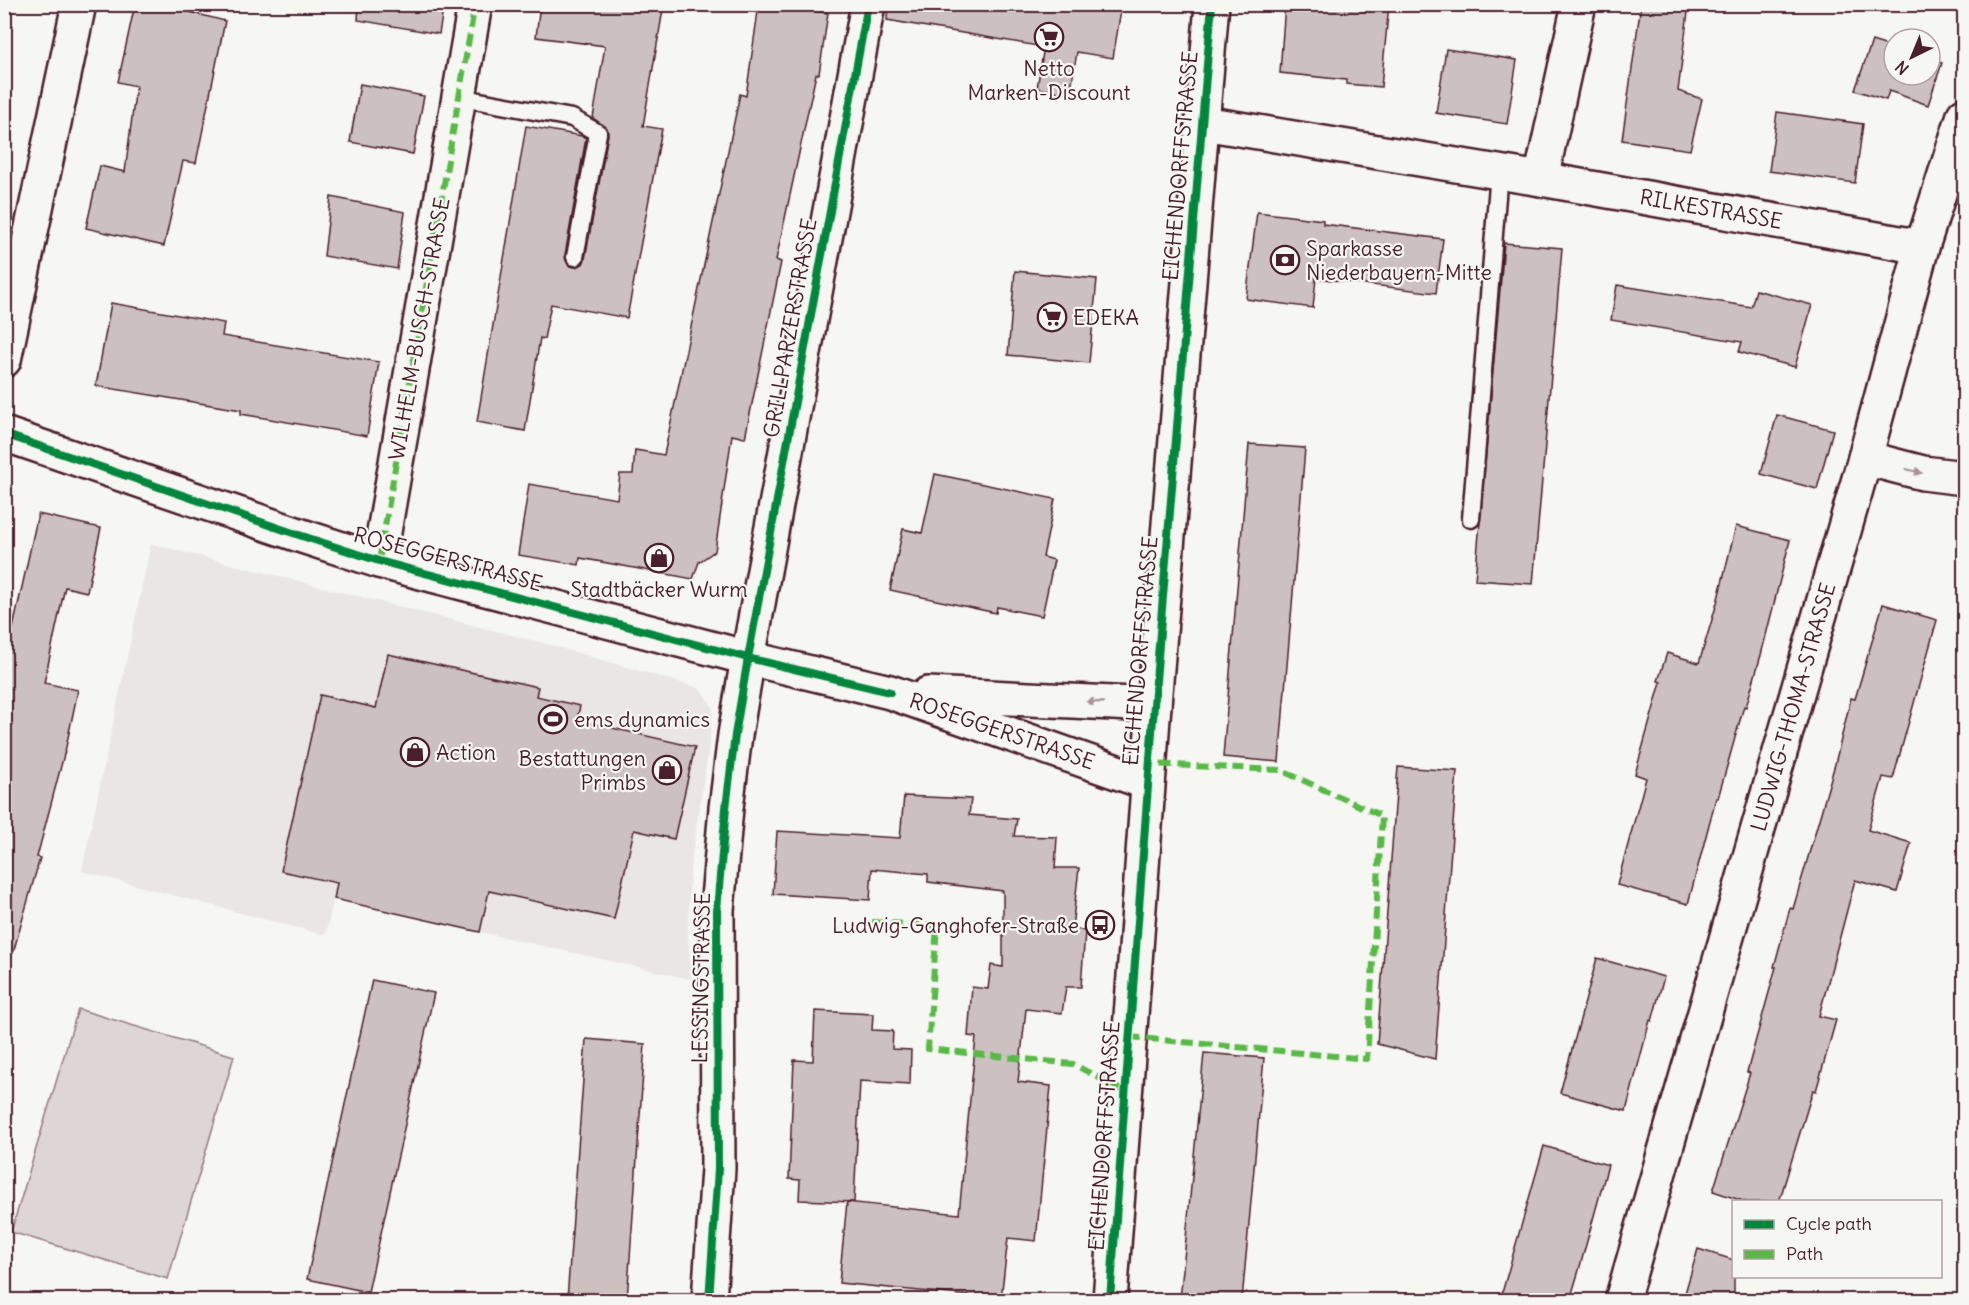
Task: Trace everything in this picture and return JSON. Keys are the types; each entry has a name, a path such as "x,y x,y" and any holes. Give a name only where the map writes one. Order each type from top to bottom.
{"street":[{"path":"4,360 79,4"},
{"name":"WILHELM-BUSCH-STRASSE","path":"379,561 475,4"},
{"name":"GRILLPARZERSTRASSE","path":"748,658 868,4"},
{"name":"EICHENDORFFSTRASSE","path":"1110,1300 1154,705 1212,4"},
{"path":"1541,179 1580,4"},
{"name":"LUDWIG-THOMA-STRASSE","path":"1622,1300 1864,459 1922,247 1965,115"},
{"name":"RILKESTRASSE","path":"1203,123 1541,179 1922,247"},
{"name":"ROSEGGERSTRASSE","path":"4,434 379,561 748,658 890,692 1148,783"},
{"path":"1864,459 1923,473 1965,478"},
{"name":"LESSINGSTRASSE","path":"710,1300 717,1169 717,910 729,787 748,658"},
{"name":"ROSEGGERSTRASSE","path":"890,692 1154,705"}],"lane":[{"path":"458,97 572,118 597,134 575,257"},
{"path":"1471,519 1499,172"}],"shaded area":[{"path":"151,544 543,643 699,688 713,707 690,869 688,934 691,979 334,899 325,935 82,871"},
{"path":"78,1009 234,1056 168,1279 11,1232"}],"building":[{"path":"135,4 158,4 225,21 196,163 183,161 164,246 86,228 100,166 125,172 136,86 118,82"},
{"path":"359,4 444,4 439,34 358,20"},
{"path":"540,4 664,4 643,126 662,129 627,318 551,304 544,339 540,338 525,431 477,422 526,126 586,138 565,255 568,265 574,267 583,264 585,259 608,135 607,128 593,118 605,46 536,37"},
{"path":"759,4 828,13 819,74 816,74 776,260 781,262 745,438 732,435 715,551 699,562 693,579 580,558 579,565 518,555 529,484 617,499 620,474 633,474 635,450 664,455 740,94 746,96"},
{"name":"Netto Marken-Discount","path":"888,4 1122,4 1113,58 1077,52 1070,94 1037,88 1044,47 887,20"},
{"path":"1285,4 1389,4 1381,87 1346,84 1346,80 1280,73"},
{"path":"1641,4 1689,4 1678,91 1702,99 1690,150 1622,140"},
{"path":"1872,41 1882,44 1882,87 1934,87 1928,105 1889,91 1886,100 1855,90"},
{"path":"1446,49 1517,60 1507,124 1436,113"},
{"path":"360,84 424,96 413,154 350,142"},
{"path":"1777,112 1863,124 1855,183 1769,171"},
{"path":"331,197 405,212 397,269 324,256"},
{"path":"1257,212 1323,220 1323,224 1443,239 1436,293 1316,278 1313,308 1246,299"},
{"path":"1504,243 1562,248 1533,584 1475,580"},
{"name":"EDEKA","path":"1015,271 1097,279 1089,363 1008,355"},
{"path":"1617,285 1751,307 1756,290 1812,305 1795,367 1739,352 1742,342 1611,320"},
{"path":"111,303 224,323 222,336 379,362 367,436 241,414 241,410 96,386"},
{"path":"1777,415 1833,430 1817,489 1761,474"},
{"path":"1249,444 1305,448 1279,762 1223,757"},
{"path":"935,474 1055,499 1043,557 1054,560 1042,616 997,607 996,613 890,590 903,529 922,533"},
{"path":"38,514 101,528 87,592 65,587 44,683 78,690 66,747 37,857 40,858 13,953 4,952 4,626 13,628"},
{"path":"1736,526 1790,540 1761,655 1718,798 1716,798 1688,904 1617,885 1646,778 1635,774 1667,653 1699,663"},
{"path":"1883,604 1937,620 1893,779 1883,777 1868,830 1911,843 1897,892 1855,880 1819,1016 1836,1020 1816,1091 1813,1090 1780,1200 1740,1200 1713,1191 1750,1073 1747,1072 1790,908 1793,909 1835,764 1851,698 1855,699"},
{"path":"388,654 538,687 536,696 580,706 577,720 695,747 674,839 634,830 614,919 489,891 480,932 334,899 337,883 281,871 320,695 376,708"},
{"path":"1398,767 1457,771 1435,1059 1377,1044"},
{"path":"904,796 971,799 969,815 1017,819 1014,836 1057,837 1055,868 1079,868 1072,928 1085,931 1081,987 1066,987 1062,1013 1026,1009 1018,1082 1051,1086 1036,1241 1008,1238 1001,1299 839,1283 847,1202 959,1214 976,1037 968,1036 972,987 988,989 991,965 1003,967 1003,891 928,882 928,874 872,869 870,900 773,894 777,831 900,838"},
{"path":"1597,958 1664,977 1626,1111 1560,1093"},
{"path":"372,980 434,993 368,1292 307,1279"},
{"path":"815,1011 873,1014 872,1030 893,1031 892,1049 911,1050 910,1084 860,1081 854,1202 799,1200 800,1180 789,1179 794,1060 813,1061"},
{"path":"586,1039 645,1044 627,1300 567,1300"},
{"path":"1204,1053 1264,1058 1242,1300 1180,1300"},
{"path":"1544,1146 1608,1165 1579,1270 1570,1300 1500,1300"},
{"path":"1698,1249 1732,1259 1734,1300 1683,1300"}],"marked path":[{"path":"379,561 475,4"},
{"path":"1129,1037 1367,1059 1382,816 1280,770 1149,764"},
{"path":"872,922 937,926 928,1049 1073,1064 1125,1092"}],"cycle path":[{"path":"709,1300 718,1169 717,910 726,808 748,658 868,4"},
{"path":"1110,1300 1154,705 1212,4"},
{"path":"4,434 379,561 748,658 890,692"}],"place":[{"name":"Netto Marken-Discount","path":"1049,37"},
{"name":"Sparkasse Niederbayern-Mitte","path":"1285,260"},
{"name":"EDEKA","path":"1052,317"},
{"name":"Stadtbäcker Wurm","path":"659,558"},
{"name":"ems dynamics","path":"553,719"},
{"name":"Action","path":"415,752"},
{"name":"Bestattungen Primbs","path":"667,770"},
{"name":"Ludwig-Ganghofer-Straße","path":"1100,925"}]}
